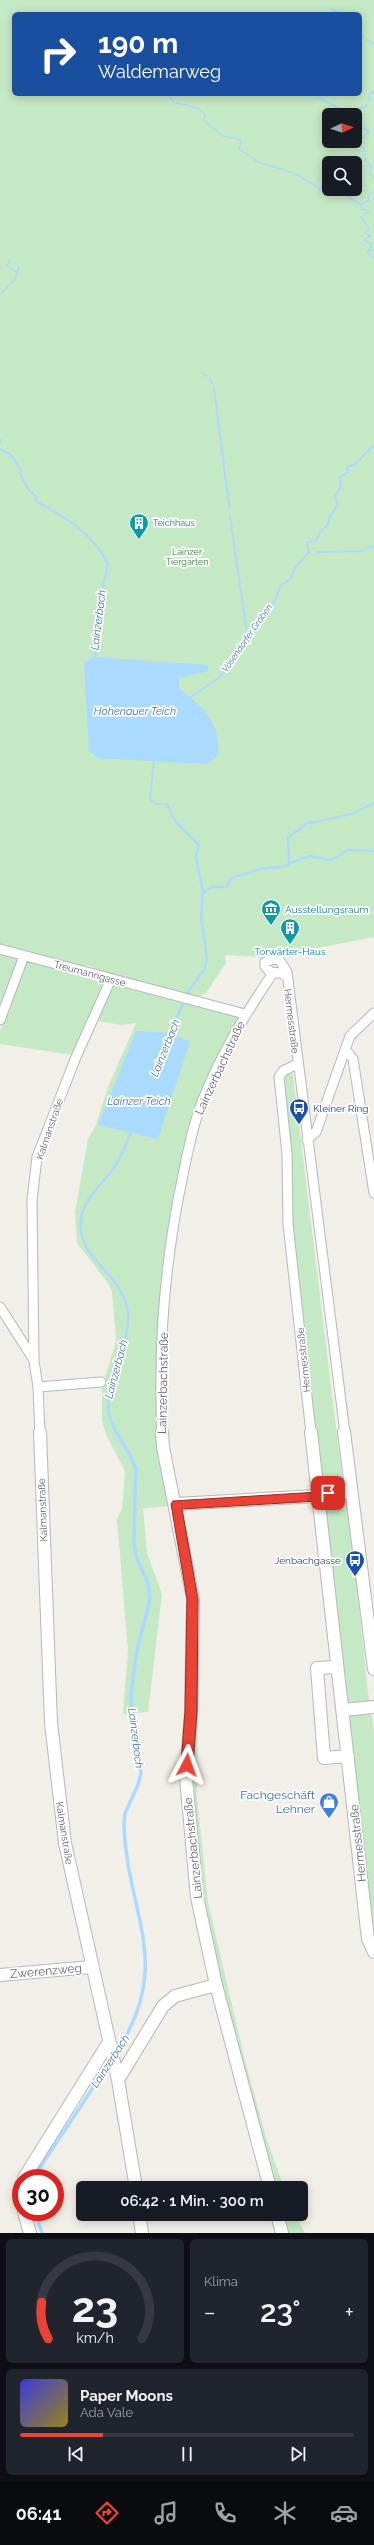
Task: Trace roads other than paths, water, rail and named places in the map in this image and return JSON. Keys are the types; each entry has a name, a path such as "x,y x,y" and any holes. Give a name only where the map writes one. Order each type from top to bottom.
{"street":[{"name":"Treumanngasse","path":"0,949 192,1000 243,1017"},
{"path":"0,1020 24,956"},
{"name":"Hermesstraße","path":"287,978 281,973 273,973 267,969 265,962 269,959 278,958 285,966 287,978 374,1669"},
{"name":"Lainzerbachstraße","path":"268,2181 216,1985 197,1897 186,1778 191,1711 193,1599 176,1504 163,1447 161,1404 166,1283 174,1216 192,1131 201,1104 243,1017 273,973"},
{"name":"Kalmanstraße","path":"111,979 76,1057 37,1157 32,1200 34,1361 38,1387 51,1723 65,1843 91,1968 118,2080"},
{"path":"307,1140 316,1132 345,1049 353,1032 374,1013"},
{"path":"345,1049 353,1059 374,1193"},
{"name":"Hermesstraße","path":"297,1064 283,1071 279,1077 287,1154 288,1224 368,1939 374,1952"},
{"path":"0,1307 34,1361"},
{"path":"38,1387 101,1382"},
{"path":"176,1504 318,1496 328,1493 351,1491"},
{"path":"337,1667 317,1668 324,1758 348,1756"},
{"path":"343,1710 374,1707"},
{"name":"Zwerenzweg","path":"0,1975 91,1968"},
{"path":"135,2181 118,2080 129,2067 145,2034 172,1997 216,1985"},
{"path":"30,2169 110,2046"},
{"path":"27,2221 30,2233"},
{"path":"140,2221 142,2233"},
{"path":"279,2221 282,2233"}],"water":[{"name":"Hohenauer Teich","path":"94,657 208,665 208,671 179,678 179,688 205,710 216,730 219,754 212,761 205,764 98,758 89,751 84,662"},
{"name":"Lainzer Teich","path":"136,1031 170,1033 190,1042 158,1139 98,1125"}],"waterway":[{"path":"331,9 337,12"},
{"path":"367,40 374,45"},
{"name":"Vösendorfer Graben","path":"362,108 366,106 371,99 369,98 370,93 374,92"},
{"path":"169,96 173,102 198,108 205,114 204,121 223,136 239,139 241,142 239,149 258,162 294,173 321,189"},
{"path":"316,96 340,108"},
{"name":"Vösendorfer Graben","path":"362,128 369,132 362,139"},
{"name":"Vösendorfer Graben","path":"362,147 365,152 365,160 372,167 369,173 374,178"},
{"name":"Vösendorfer Graben","path":"361,205 369,200 368,195 374,191"},
{"path":"348,196 361,205"},
{"name":"Vösendorfer Graben","path":"361,205 361,209 369,211 361,217 369,229 365,232 370,236 364,240 371,244 372,249 367,252 374,259"},
{"path":"10,260 7,265 17,272"},
{"path":"17,272 19,266"},
{"path":"0,295 15,279 17,272"},
{"path":"203,373 206,376"},
{"path":"210,379 212,383"},
{"path":"214,388 229,506"},
{"name":"Vösendorfer Graben","path":"248,639 265,610 274,603 281,585 291,579 295,568 309,552 307,542 316,541 321,531 328,525 329,518 338,504 335,497 341,486 340,477 348,472 347,467 354,465 374,445"},
{"name":"Lainzerbach","path":"0,449 11,455 21,470 20,473 28,489 36,497 36,501 68,520 86,534 102,553 108,564 101,599 95,659"},
{"path":"230,516 248,639"},
{"path":"316,552 362,551 374,546"},
{"name":"Vösendorfer Graben","path":"188,699 220,677 248,639"},
{"name":"Lainzerbach","path":"154,759 150,799 155,804 167,804 176,823"},
{"path":"313,822 352,814 374,803"},
{"name":"Lainzerbach","path":"176,822 199,845 196,856 203,893"},
{"path":"289,863 288,838 307,823 313,822"},
{"path":"309,823 313,822"},
{"path":"289,863 310,856 332,860 348,850 374,851"},
{"path":"203,893 211,887 226,887 231,878 261,869 287,866 289,863"},
{"name":"Lainzerbach","path":"169,1035 189,990 204,970 207,959 201,917 203,893"},
{"name":"Lainzerbach","path":"117,1433 110,1418 108,1403 114,1374 124,1345 128,1314 125,1300 118,1287 86,1246 81,1234 81,1220 90,1198 116,1165 132,1129"},
{"name":"Lainzerbach","path":"116,1432 129,1453 136,1469 134,1542 136,1557 148,1583 150,1600 137,1650 131,1693 133,1726 141,1773 138,1785 125,1813 124,1825 127,1857 143,1939 145,1965 143,1992 133,2021 116,2053"},
{"name":"Lainzerbach","path":"39,2169 110,2062"},
{"name":"Lainzerbach","path":"38,2221 42,2233"}],"place":[{"name":"Teichhaus","path":"139,540"},
{"name":"Ausstellungsraum","path":"271,926"},
{"name":"Torwärter-Haus","path":"290,945"},
{"name":"Kleiner Ring","path":"299,1125"},
{"name":"Jenbachgasse","path":"355,1577"},
{"name":"Fachgeschäft Lehner","path":"329,1819"}],"park label":[{"name":"Lainzer Tiergarten","path":"187,558"}]}
